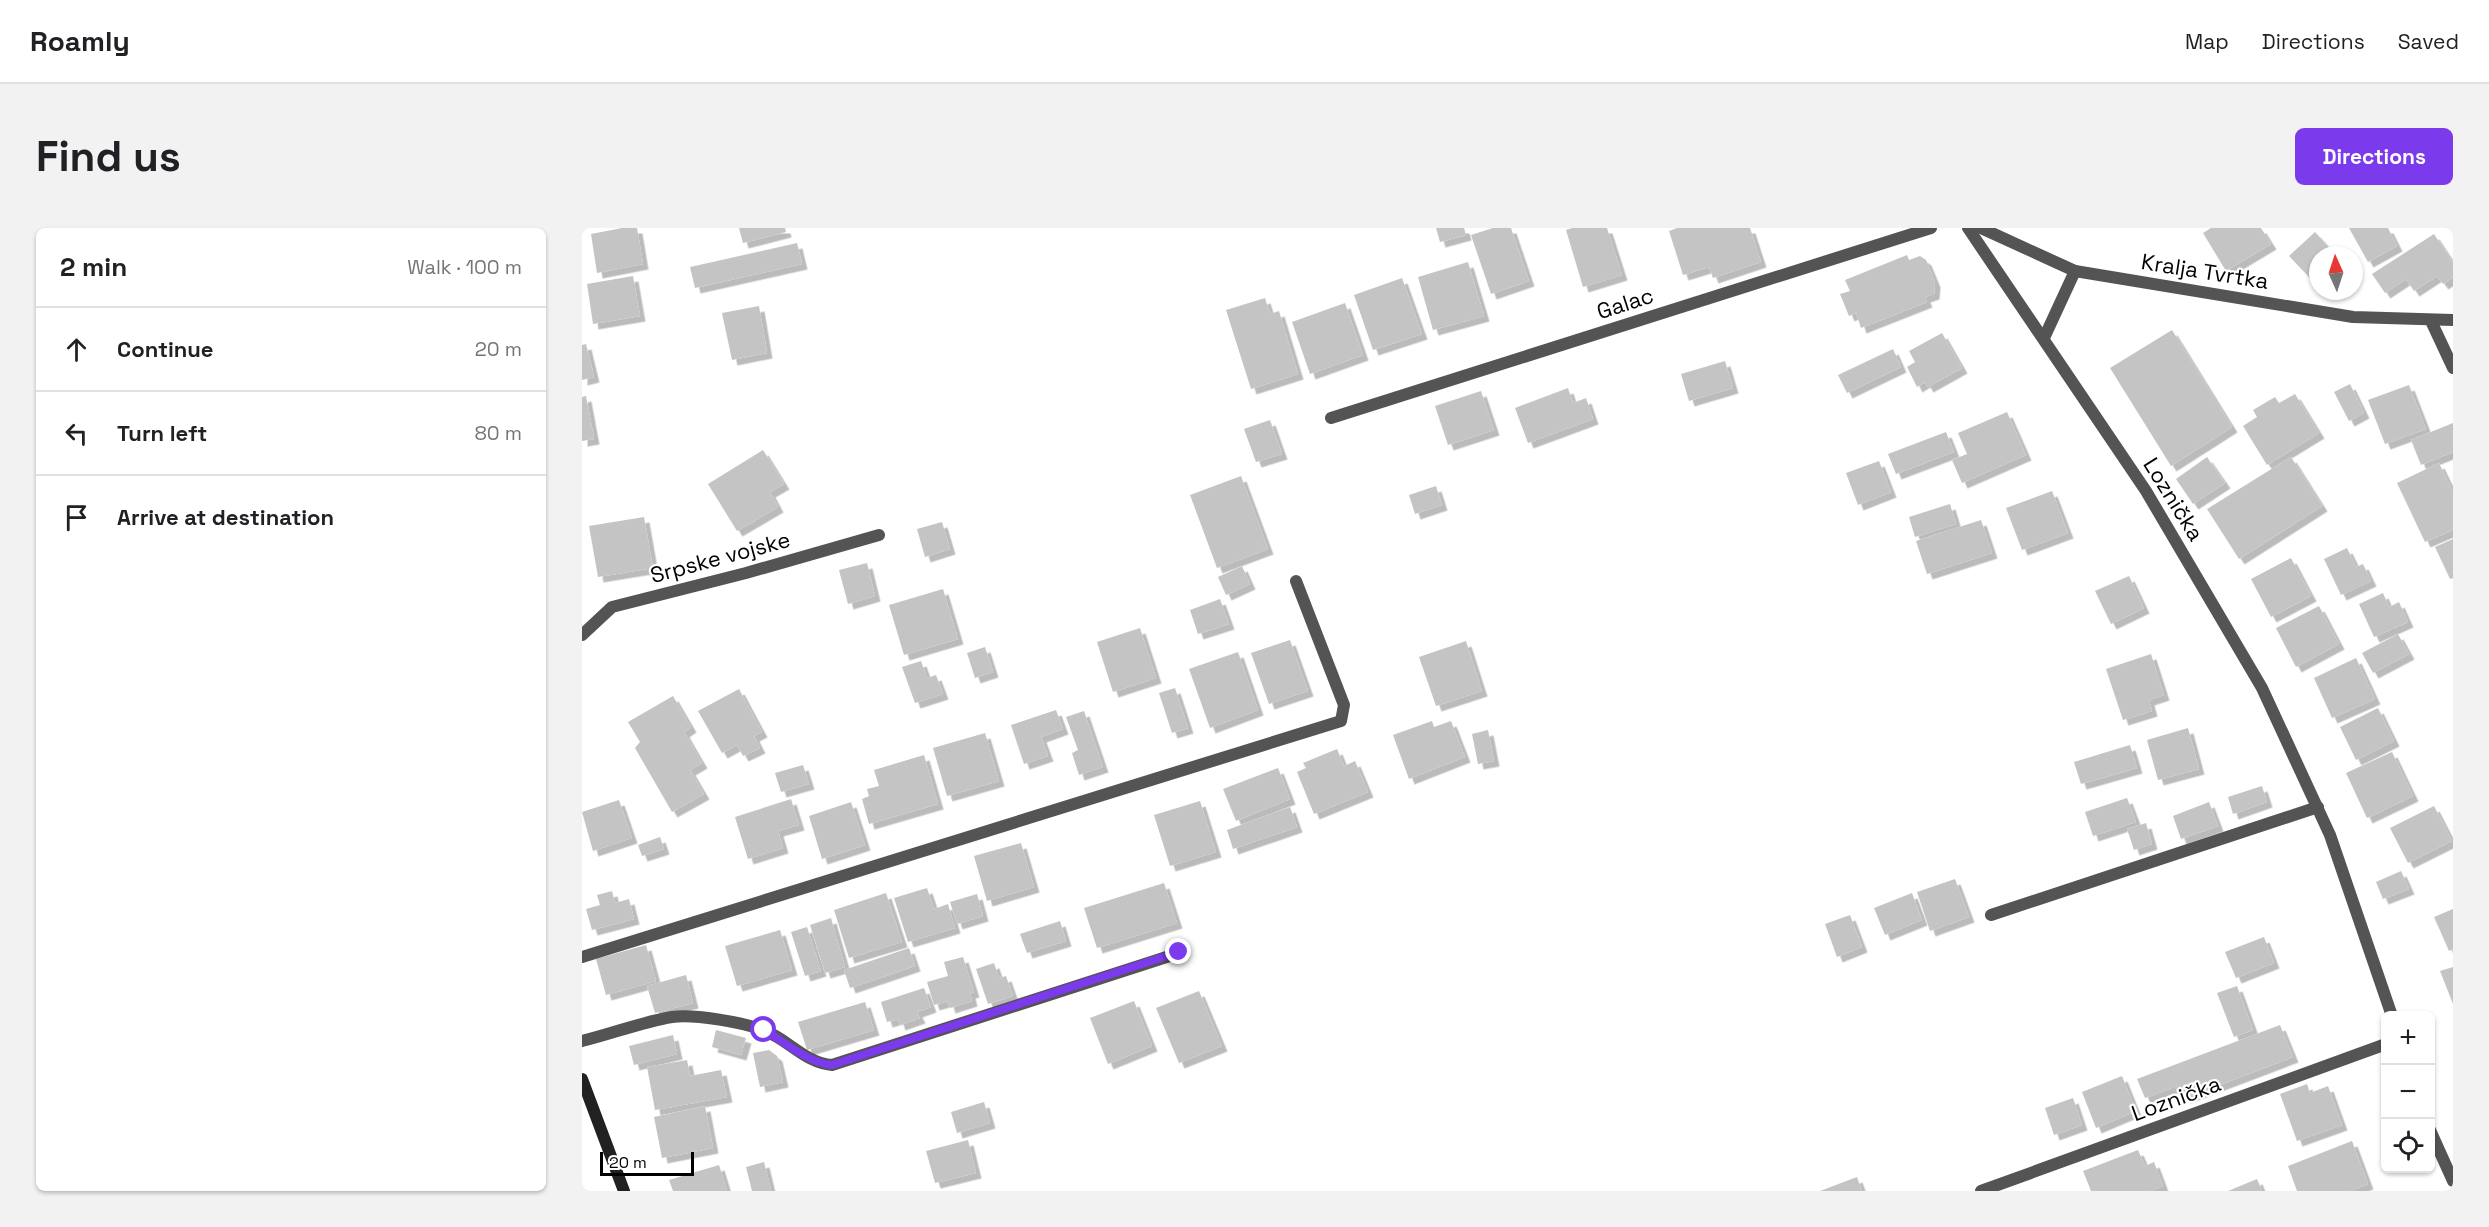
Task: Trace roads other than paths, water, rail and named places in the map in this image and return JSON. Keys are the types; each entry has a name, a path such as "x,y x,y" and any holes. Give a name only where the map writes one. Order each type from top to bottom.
{"main road":[{"path":"582,1079 624,1191"}],"street":[{"name":"Galac","path":"1331,418 1931,228"},
{"name":"Loznička","path":"1968,228 2146,490 2262,688 2330,835 2389,1011"},
{"name":"Kralja Tvrtka","path":"1982,228 2075,271 2353,317 2453,320"},
{"path":"2043,338 2075,271"},
{"path":"2431,321 2453,368"},
{"name":"Srpske vojske","path":"582,635 612,607 747,573 879,536"},
{"path":"582,957 1341,721 1344,705 1296,581"},
{"path":"1991,915 2318,807"},
{"path":"582,1041 672,1017 702,1017 764,1030 822,1065 832,1065 1179,952"},
{"name":"Loznička","path":"1981,1191 2381,1045"},
{"path":"2435,1141 2453,1181"}]}
